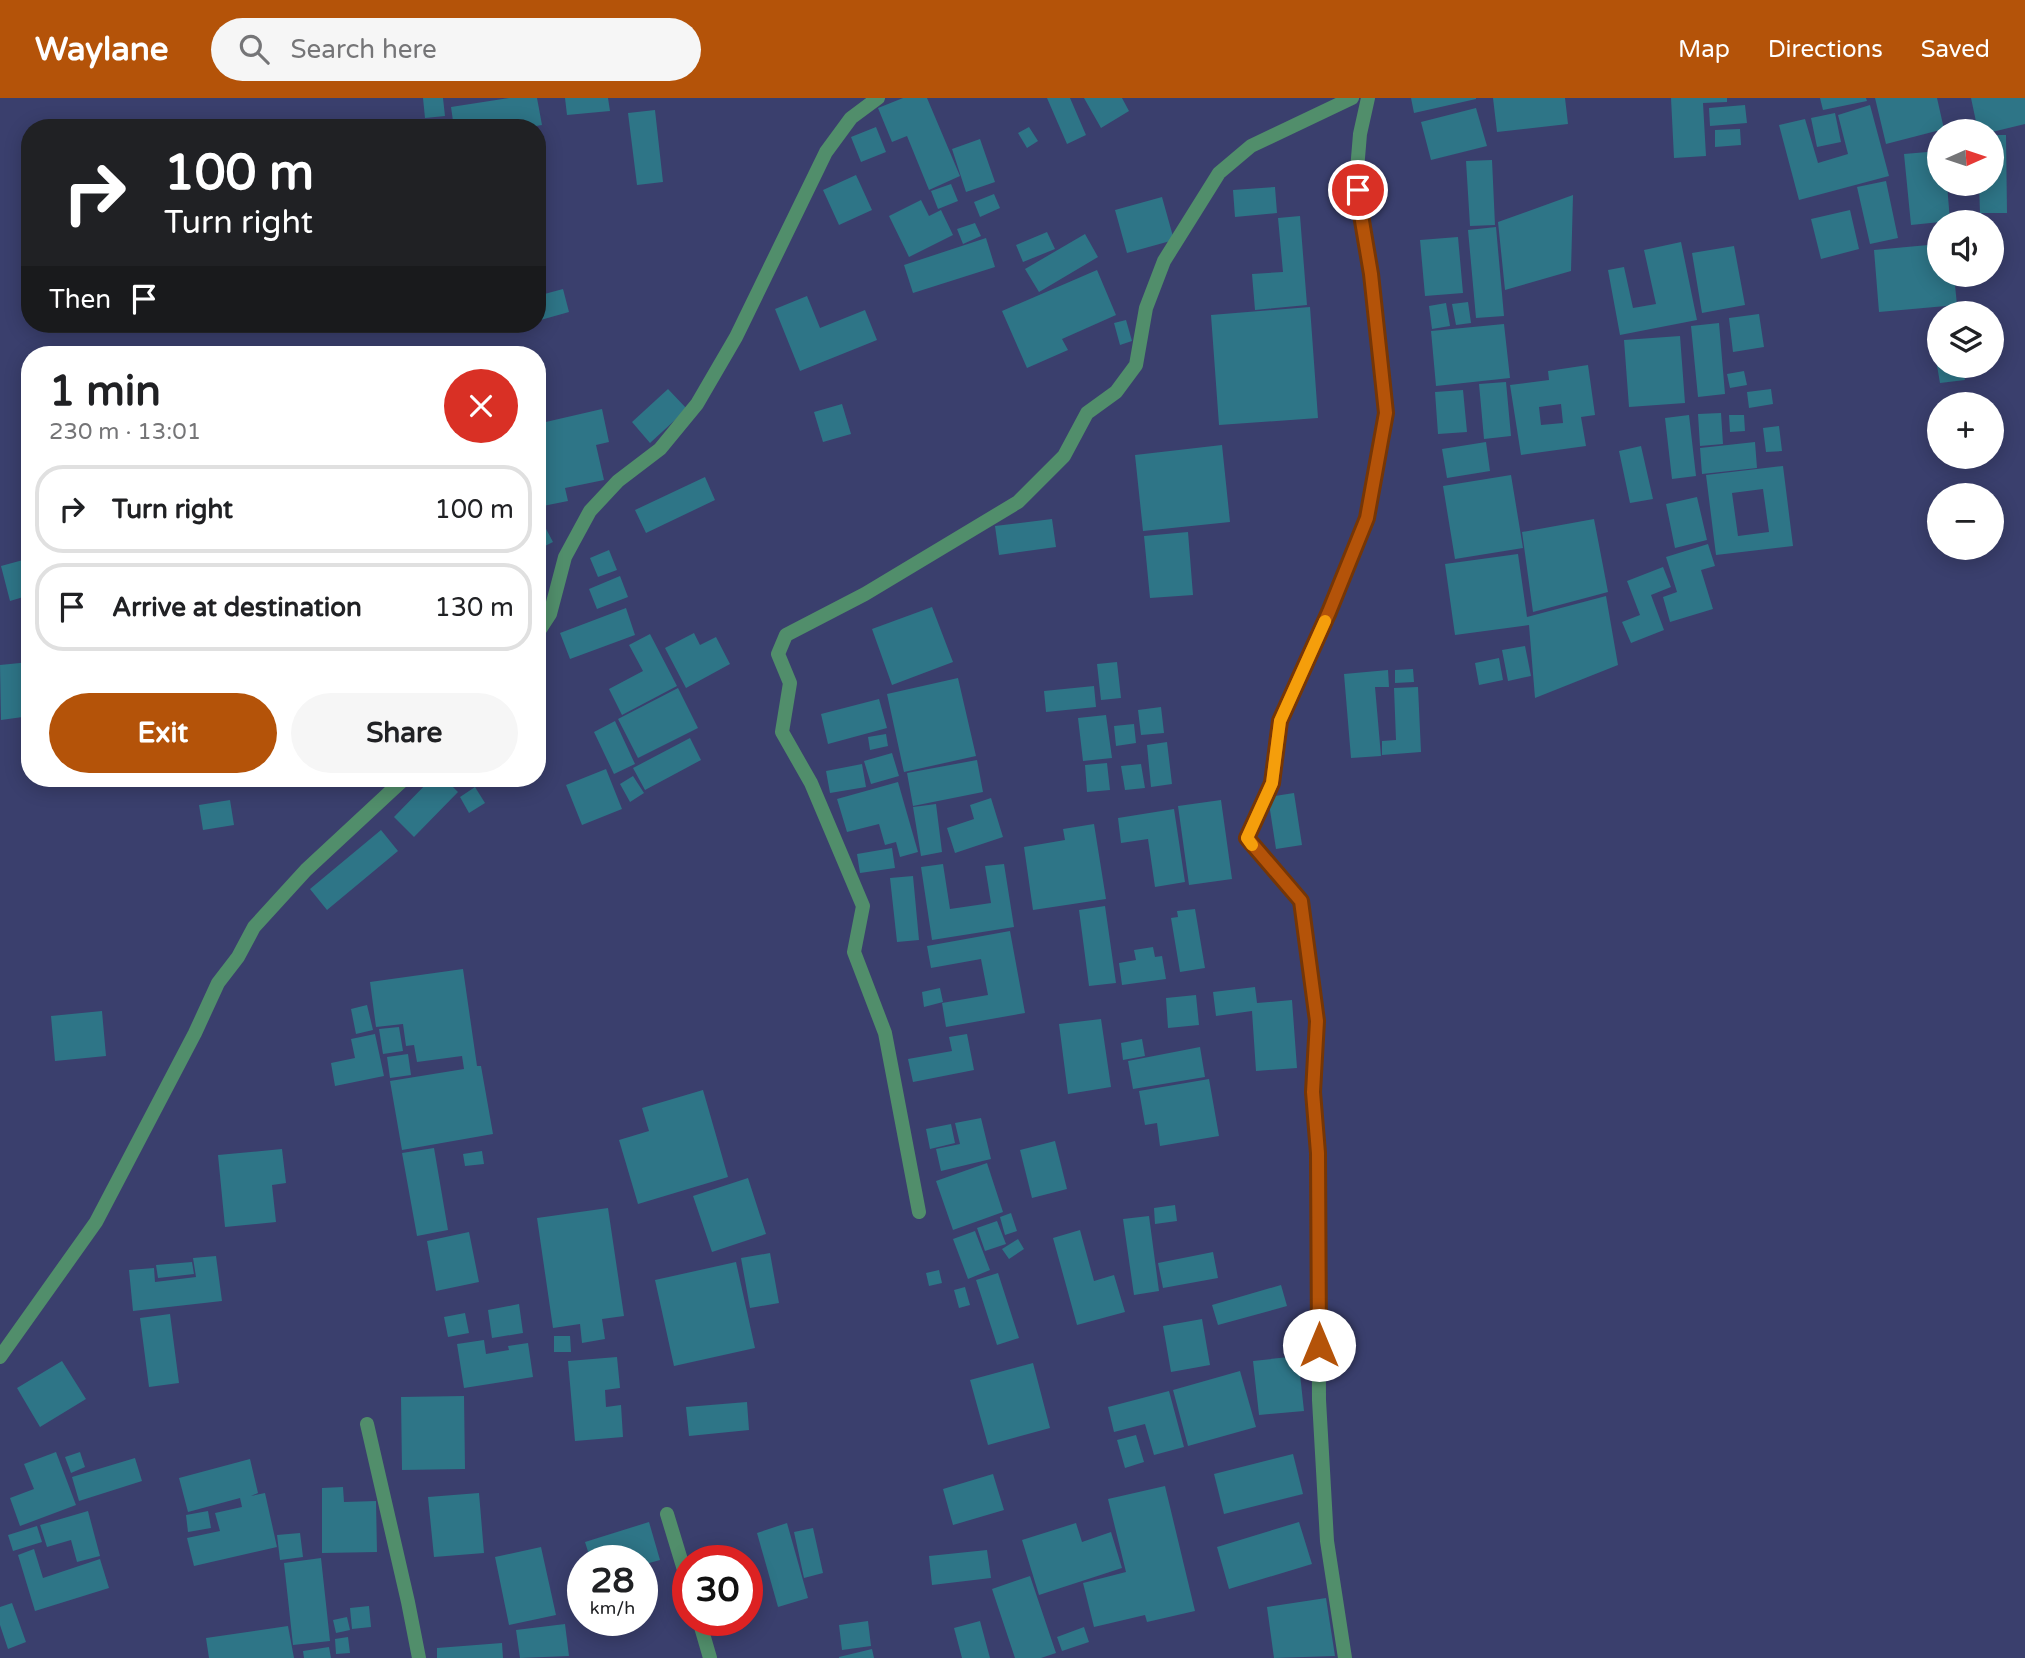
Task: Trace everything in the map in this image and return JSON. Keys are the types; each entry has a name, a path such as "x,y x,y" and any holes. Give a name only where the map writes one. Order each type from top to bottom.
{"street":[{"path":"546,620 565,557 590,512 618,481 660,449 697,404 736,337 826,152 851,118 878,98"},
{"path":"919,1212 885,1034 854,952 863,905 811,783 782,732 790,683 778,654 786,635 866,594 1018,502 1064,456 1087,413 1116,392 1136,365 1146,308 1164,261 1219,173 1251,146 1352,98"},
{"path":"1345,1658 1327,1541 1319,1400 1318,1153 1313,1092 1317,1021 1301,901 1247,838 1272,783 1280,721 1329,612 1367,518 1386,413 1357,170 1360,134 1368,98"},
{"path":"0,1357 96,1222 218,983 238,957 254,928 306,870 395,787"},
{"path":"367,1424 419,1658"},
{"path":"667,1514 676,1545"},
{"path":"704,1636 710,1658"}],"building":[{"path":"423,98 443,98 445,116 425,118"},
{"path":"509,98 537,98 541,119 453,119 451,107"},
{"path":"565,98 608,98 610,111 567,115"},
{"path":"903,98 927,98 960,176 929,190 907,136 892,142 878,108"},
{"path":"1047,98 1070,98 1086,135 1067,144"},
{"path":"1084,98 1122,98 1129,111 1101,128"},
{"path":"1411,98 1476,98 1476,99 1414,113"},
{"path":"1493,98 1565,98 1568,124 1497,132"},
{"path":"1671,98 1727,98 1727,102 1703,103 1706,156 1674,158"},
{"path":"1820,98 1866,98 1867,101 1823,110"},
{"path":"1875,98 1937,98 1942,119 1927,119 1927,133 1886,144"},
{"path":"1971,98 2025,98 2025,124 2004,129 2004,119 1975,119"},
{"path":"1745,105 1747,123 1710,126 1709,108"},
{"path":"1870,105 1889,176 1799,200 1779,125 1805,119 1818,163 1848,154 1838,115"},
{"path":"1476,108 1487,146 1431,160 1421,122"},
{"path":"655,110 663,182 637,185 628,113"},
{"path":"1835,113 1841,142 1817,147 1811,118"},
{"path":"876,127 886,152 861,162 851,137"},
{"path":"1029,127 1038,141 1027,148 1018,133"},
{"path":"1740,129 1741,145 1715,147 1715,130"},
{"path":"2006,135 2007,213 2004,213 2004,210 1980,210 1979,196 2004,196"},
{"path":"980,139 995,182 966,192 952,149"},
{"path":"1927,152 1927,196 1948,196 1949,210 1927,210 1927,223 1911,225 1904,154"},
{"path":"1492,160 1495,225 1470,226 1466,161"},
{"path":"856,175 872,210 839,225 823,190"},
{"path":"1886,181 1898,238 1870,244 1857,187"},
{"path":"951,184 958,201 938,209 931,191"},
{"path":"1275,187 1277,213 1235,217 1233,190"},
{"path":"994,194 1000,208 980,217 974,202"},
{"path":"1573,195 1571,271 1505,290 1498,222"},
{"path":"1162,197 1174,240 1127,253 1115,210"},
{"path":"921,200 929,216 941,210 953,235 909,257 889,216"},
{"path":"1850,210 1859,249 1821,259 1811,219"},
{"path":"1300,216 1307,305 1255,310 1252,274 1283,272 1278,218"},
{"path":"975,223 981,236 963,244 957,229"},
{"path":"1496,227 1504,316 1476,318 1468,230"},
{"path":"1047,232 1055,249 1023,262 1016,245"},
{"path":"1085,234 1098,257 1039,292 1025,269"},
{"path":"1458,237 1463,293 1425,296 1420,240"},
{"path":"986,238 995,267 913,293 904,265"},
{"path":"1681,242 1697,320 1620,335 1608,270 1624,267 1633,308 1656,304 1644,250"},
{"path":"1927,245 1927,287 1955,287 1957,301 1927,301 1927,308 1879,312 1874,250"},
{"path":"1734,246 1745,305 1702,313 1692,253"},
{"path":"1097,270 1116,315 1062,339 1068,350 1027,368 1002,311"},
{"path":"563,289 569,312 546,318 546,294"},
{"path":"807,296 820,328 865,310 877,340 800,371 775,309"},
{"path":"1468,302 1471,323 1456,325 1452,304"},
{"path":"1446,303 1450,326 1432,329 1429,306"},
{"path":"1310,307 1318,418 1219,425 1211,315"},
{"path":"1759,314 1764,347 1733,352 1729,318"},
{"path":"1126,320 1132,341 1120,345 1114,323"},
{"path":"1719,323 1725,394 1698,397 1691,326"},
{"path":"1504,324 1510,378 1436,386 1431,331"},
{"path":"1680,336 1685,403 1629,407 1624,340"},
{"path":"1588,365 1595,415 1581,417 1586,446 1521,455 1510,385 1549,380 1548,371","holes":["1561,404 1563,423 1541,425 1539,407"]},
{"path":"1744,371 1747,385 1730,388 1727,374"},
{"path":"1939,378 1965,380 1940,383"},
{"path":"1506,382 1511,436 1484,439 1479,384"},
{"path":"668,389 687,409 650,443 632,422"},
{"path":"1771,389 1773,404 1749,408 1747,392"},
{"path":"1463,390 1467,432 1438,434 1435,392"},
{"path":"842,404 851,434 823,442 814,412"},
{"path":"602,409 609,442 596,445 604,480 565,488 568,501 546,505 546,422"},
{"path":"1721,413 1723,444 1700,446 1698,414"},
{"path":"1689,415 1696,476 1672,479 1665,418"},
{"path":"1729,415 1744,415 1745,431 1730,432"},
{"path":"1779,426 1782,451 1766,452 1763,428"},
{"path":"1486,442 1490,471 1447,478 1442,449"},
{"path":"1755,442 1757,468 1702,474 1700,448"},
{"path":"1222,445 1230,522 1143,531 1135,455"},
{"path":"1641,446 1653,499 1630,503 1619,451"},
{"path":"1783,466 1793,546 1716,555 1706,475","holes":["1763,489 1769,532 1738,536 1732,493"]},
{"path":"1511,475 1523,548 1455,559 1443,486"},
{"path":"705,477 715,500 646,533 635,510"},
{"path":"1697,497 1707,540 1675,548 1666,504"},
{"path":"1052,519 1056,547 999,555 995,526"},
{"path":"1594,519 1608,592 1533,612 1522,532"},
{"path":"546,529 553,542 546,546"},
{"path":"1188,532 1193,595 1150,598 1144,536"},
{"path":"1708,544 1715,566 1701,570 1713,609 1670,622 1663,597 1677,592 1666,557"},
{"path":"609,550 617,570 598,577 590,558"},
{"path":"1518,554 1527,617 1606,596 1618,665 1535,698 1529,625 1455,635 1445,564"},
{"path":"21,561 21,598 10,601 1,566"},
{"path":"1663,567 1671,587 1651,595 1664,630 1631,643 1622,622 1640,615 1627,581"},
{"path":"620,576 628,597 597,609 589,589"},
{"path":"932,607 953,662 892,685 872,629"},
{"path":"626,608 635,635 570,659 560,633"},
{"path":"694,633 700,645 716,637 730,664 686,688 665,648"},
{"path":"650,634 677,686 622,715 609,689 643,671 629,645"},
{"path":"1525,646 1531,676 1508,681 1502,650"},
{"path":"1499,658 1503,680 1479,685 1475,663"},
{"path":"1117,662 1121,698 1101,700 1097,664"},
{"path":"21,663 21,717 1,720 0,665"},
{"path":"1413,669 1414,682 1395,683 1395,670"},
{"path":"1388,670 1389,687 1375,687 1381,756 1351,758 1344,674"},
{"path":"958,678 976,756 904,772 887,694"},
{"path":"1094,686 1096,707 1046,712 1044,691"},
{"path":"1418,687 1421,752 1382,755 1382,741 1396,740 1394,688"},
{"path":"678,688 698,728 638,758 618,719"},
{"path":"879,699 887,728 828,744 821,714"},
{"path":"1161,707 1164,733 1141,735 1138,710"},
{"path":"1106,715 1112,758 1083,761 1078,718"},
{"path":"615,721 635,764 614,774 594,732"},
{"path":"1134,724 1136,743 1116,746 1114,726"},
{"path":"886,734 888,746 870,750 868,737"},
{"path":"690,738 701,760 645,790 633,768"},
{"path":"1167,742 1172,784 1151,787 1147,745"},
{"path":"892,753 899,776 871,784 864,761"},
{"path":"977,760 983,792 913,806 907,773"},
{"path":"1107,763 1110,790 1087,792 1085,765"},
{"path":"862,764 866,787 830,793 826,771"},
{"path":"1141,764 1145,788 1125,790 1121,766"},
{"path":"606,769 622,809 582,825 566,785"},
{"path":"633,776 644,793 630,802 620,784"},
{"path":"898,782 918,852 900,857 896,842 885,845 879,824 847,832 837,799"},
{"path":"423,787 453,787 458,792 414,837 394,817"},
{"path":"475,787 485,803 469,813 460,797"},
{"path":"1294,793 1302,845 1276,849 1268,797"},
{"path":"991,798 1003,837 955,853 947,828 974,819 970,805"},
{"path":"230,800 234,825 203,830 199,805"},
{"path":"1221,800 1232,879 1189,885 1178,806"},
{"path":"936,804 942,852 921,856 913,807"},
{"path":"1174,809 1185,882 1155,887 1148,839 1121,843 1118,818"},
{"path":"1094,824 1106,899 1033,910 1024,847 1065,840 1063,829"},
{"path":"381,830 398,851 327,910 310,889"},
{"path":"892,848 895,868 860,873 857,854"},
{"path":"943,864 950,909 991,903 985,866 1004,864 1014,927 932,940 921,867"},
{"path":"913,876 919,940 897,942 890,878"},
{"path":"1105,906 1116,983 1089,986 1079,910"},
{"path":"1195,909 1205,968 1180,972 1171,918 1178,917 1177,911"},
{"path":"1010,931 1025,1013 946,1027 942,1003 988,995 981,959 931,968 927,946"},
{"path":"1153,947 1155,957 1162,956 1166,979 1122,985 1119,963 1136,960 1134,950"},
{"path":"463,969 477,1066 481,1066 493,1134 402,1150 390,1081 464,1069 462,1056 417,1062 414,1045 406,1046 403,1024 376,1027 370,982"},
{"path":"1255,987 1257,1003 1292,1000 1297,1068 1256,1071 1252,1011 1216,1016 1213,992"},
{"path":"940,988 943,1002 924,1007 922,992"},
{"path":"1196,995 1199,1025 1168,1028 1166,998"},
{"path":"367,1005 373,1030 356,1034 351,1009"},
{"path":"102,1011 106,1056 55,1061 51,1016"},
{"path":"1101,1019 1111,1087 1068,1094 1059,1024"},
{"path":"399,1027 403,1051 383,1054 379,1029"},
{"path":"375,1034 384,1076 335,1086 331,1063 355,1058 351,1039"},
{"path":"967,1034 974,1070 913,1082 908,1059 952,1051 949,1037"},
{"path":"1142,1039 1145,1056 1123,1060 1121,1043"},
{"path":"1200,1047 1205,1077 1133,1089 1128,1061"},
{"path":"408,1054 411,1075 390,1078 387,1057"},
{"path":"1209,1079 1219,1136 1160,1146 1157,1123 1145,1125 1139,1091"},
{"path":"703,1090 728,1177 638,1204 619,1140 649,1131 642,1108"},
{"path":"981,1118 991,1159 941,1171 936,1149 960,1144 955,1123"},
{"path":"951,1124 955,1143 930,1149 926,1129"},
{"path":"1055,1141 1067,1189 1032,1198 1020,1150"},
{"path":"434,1148 448,1230 417,1236 402,1153"},
{"path":"282,1149 286,1183 272,1185 276,1222 225,1227 218,1155"},
{"path":"482,1151 484,1164 465,1166 463,1154"},
{"path":"987,1163 1003,1212 953,1230 936,1181"},
{"path":"748,1178 766,1234 712,1252 693,1196"},
{"path":"1175,1205 1177,1221 1155,1224 1154,1208"},
{"path":"608,1208 624,1316 602,1319 605,1339 582,1343 580,1324 553,1328 537,1218"},
{"path":"1011,1213 1017,1231 1005,1235 1000,1217"},
{"path":"1149,1216 1159,1291 1134,1295 1123,1219"},
{"path":"997,1221 1006,1244 985,1251 977,1228"},
{"path":"1080,1230 1094,1281 1114,1275 1125,1312 1077,1325 1053,1238"},
{"path":"975,1231 990,1270 968,1279 953,1239"},
{"path":"469,1232 479,1282 436,1291 427,1241"},
{"path":"1018,1239 1024,1249 1009,1259 1002,1249"},
{"path":"1213,1252 1218,1278 1163,1288 1158,1263"},
{"path":"770,1253 779,1303 750,1308 741,1258"},
{"path":"216,1256 222,1301 133,1311 129,1270 154,1268 155,1282 196,1277 193,1258"},
{"path":"192,1262 194,1274 158,1278 156,1265"},
{"path":"736,1262 755,1348 674,1366 655,1280"},
{"path":"939,1270 942,1283 929,1286 926,1273"},
{"path":"998,1273 1019,1338 997,1345 976,1280"},
{"path":"1281,1285 1287,1306 1218,1325 1212,1305"},
{"path":"965,1287 970,1305 959,1308 954,1290"},
{"path":"519,1304 523,1333 492,1338 488,1310"},
{"path":"465,1313 469,1333 448,1337 444,1317"},
{"path":"170,1314 179,1383 149,1387 140,1318"},
{"path":"1202,1319 1210,1365 1171,1372 1163,1326"},
{"path":"554,1336 570,1336 571,1352 554,1352"},
{"path":"484,1340 486,1354 509,1350 508,1346 528,1343 533,1377 464,1388 457,1344"},
{"path":"1298,1356 1304,1411 1259,1415 1253,1361"},
{"path":"617,1357 620,1388 605,1390 606,1407 621,1405 623,1437 575,1441 568,1361"},
{"path":"62,1361 86,1399 40,1427 17,1388"},
{"path":"1033,1363 1050,1428 988,1445 970,1380"},
{"path":"1240,1371 1256,1427 1188,1446 1173,1390"},
{"path":"1169,1391 1184,1447 1154,1455 1145,1424 1114,1432 1108,1407"},
{"path":"464,1396 465,1469 402,1470 401,1397"},
{"path":"747,1402 749,1430 689,1436 686,1407"},
{"path":"1136,1435 1144,1462 1125,1468 1117,1440"},
{"path":"56,1452 76,1505 20,1526 10,1498 34,1489 24,1464"},
{"path":"80,1452 85,1467 71,1473 65,1457"},
{"path":"1293,1454 1303,1494 1224,1514 1214,1474"},
{"path":"135,1458 142,1481 79,1501 72,1477"},
{"path":"250,1459 258,1493 251,1496 265,1493 277,1547 194,1566 187,1538 220,1531 215,1513 242,1507 240,1498 188,1512 179,1478"},
{"path":"993,1474 1004,1510 953,1525 943,1489"},
{"path":"1165,1486 1195,1611 1147,1622 1145,1615 1094,1627 1083,1583 1126,1572 1108,1499"},
{"path":"343,1487 344,1502 376,1501 377,1552 322,1553 322,1488"},
{"path":"479,1493 484,1553 434,1557 428,1497"},
{"path":"88,1511 100,1556 77,1562 71,1540 47,1547 40,1525"},
{"path":"208,1511 211,1528 188,1532 186,1515"},
{"path":"649,1522 656,1545 586,1545 585,1542"},
{"path":"1299,1522 1312,1564 1229,1589 1217,1547"},
{"path":"787,1523 808,1598 778,1607 763,1554 763,1545 760,1545 757,1533"},
{"path":"1076,1523 1082,1542 1111,1532 1122,1568 1039,1595 1022,1540"},
{"path":"37,1526 42,1542 13,1551 8,1535"},
{"path":"813,1528 823,1573 804,1578 794,1532"},
{"path":"300,1533 303,1557 280,1560 277,1535"},
{"path":"541,1547 556,1615 509,1625 495,1557"},
{"path":"34,1549 43,1578 100,1559 109,1588 35,1611 18,1555"},
{"path":"987,1550 991,1578 932,1585 929,1556"},
{"path":"321,1558 330,1641 293,1645 284,1563"},
{"path":"1030,1576 1056,1653 1041,1658 1015,1658 992,1589"},
{"path":"1326,1598 1335,1656 1274,1658 1267,1607"},
{"path":"12,1603 26,1642 8,1649 0,1625 0,1607"},
{"path":"369,1606 371,1627 352,1629 350,1608"},
{"path":"347,1617 350,1630 336,1633 333,1620"},
{"path":"868,1621 871,1646 842,1650 839,1625"},
{"path":"980,1621 990,1658 962,1658 954,1628"},
{"path":"565,1624 569,1656 520,1658 516,1630"},
{"path":"288,1626 294,1658 209,1658 206,1638"},
{"path":"1084,1627 1089,1642 1062,1651 1057,1637"},
{"path":"348,1637 350,1653 336,1654 335,1639"},
{"path":"502,1643 503,1658 437,1658 437,1648"},
{"path":"329,1647 331,1658 304,1658 303,1651"},
{"path":"872,1649 874,1658 839,1658 839,1657"}],"slow traffic":[{"path":"1252,845 1247,838 1272,783 1280,721 1325,621"}],"route":[{"path":"1319,1345 1318,1153 1313,1092 1317,1021 1301,901 1247,838 1272,783 1280,721 1329,612 1367,518 1386,413 1371,274 1358,190"}]}
